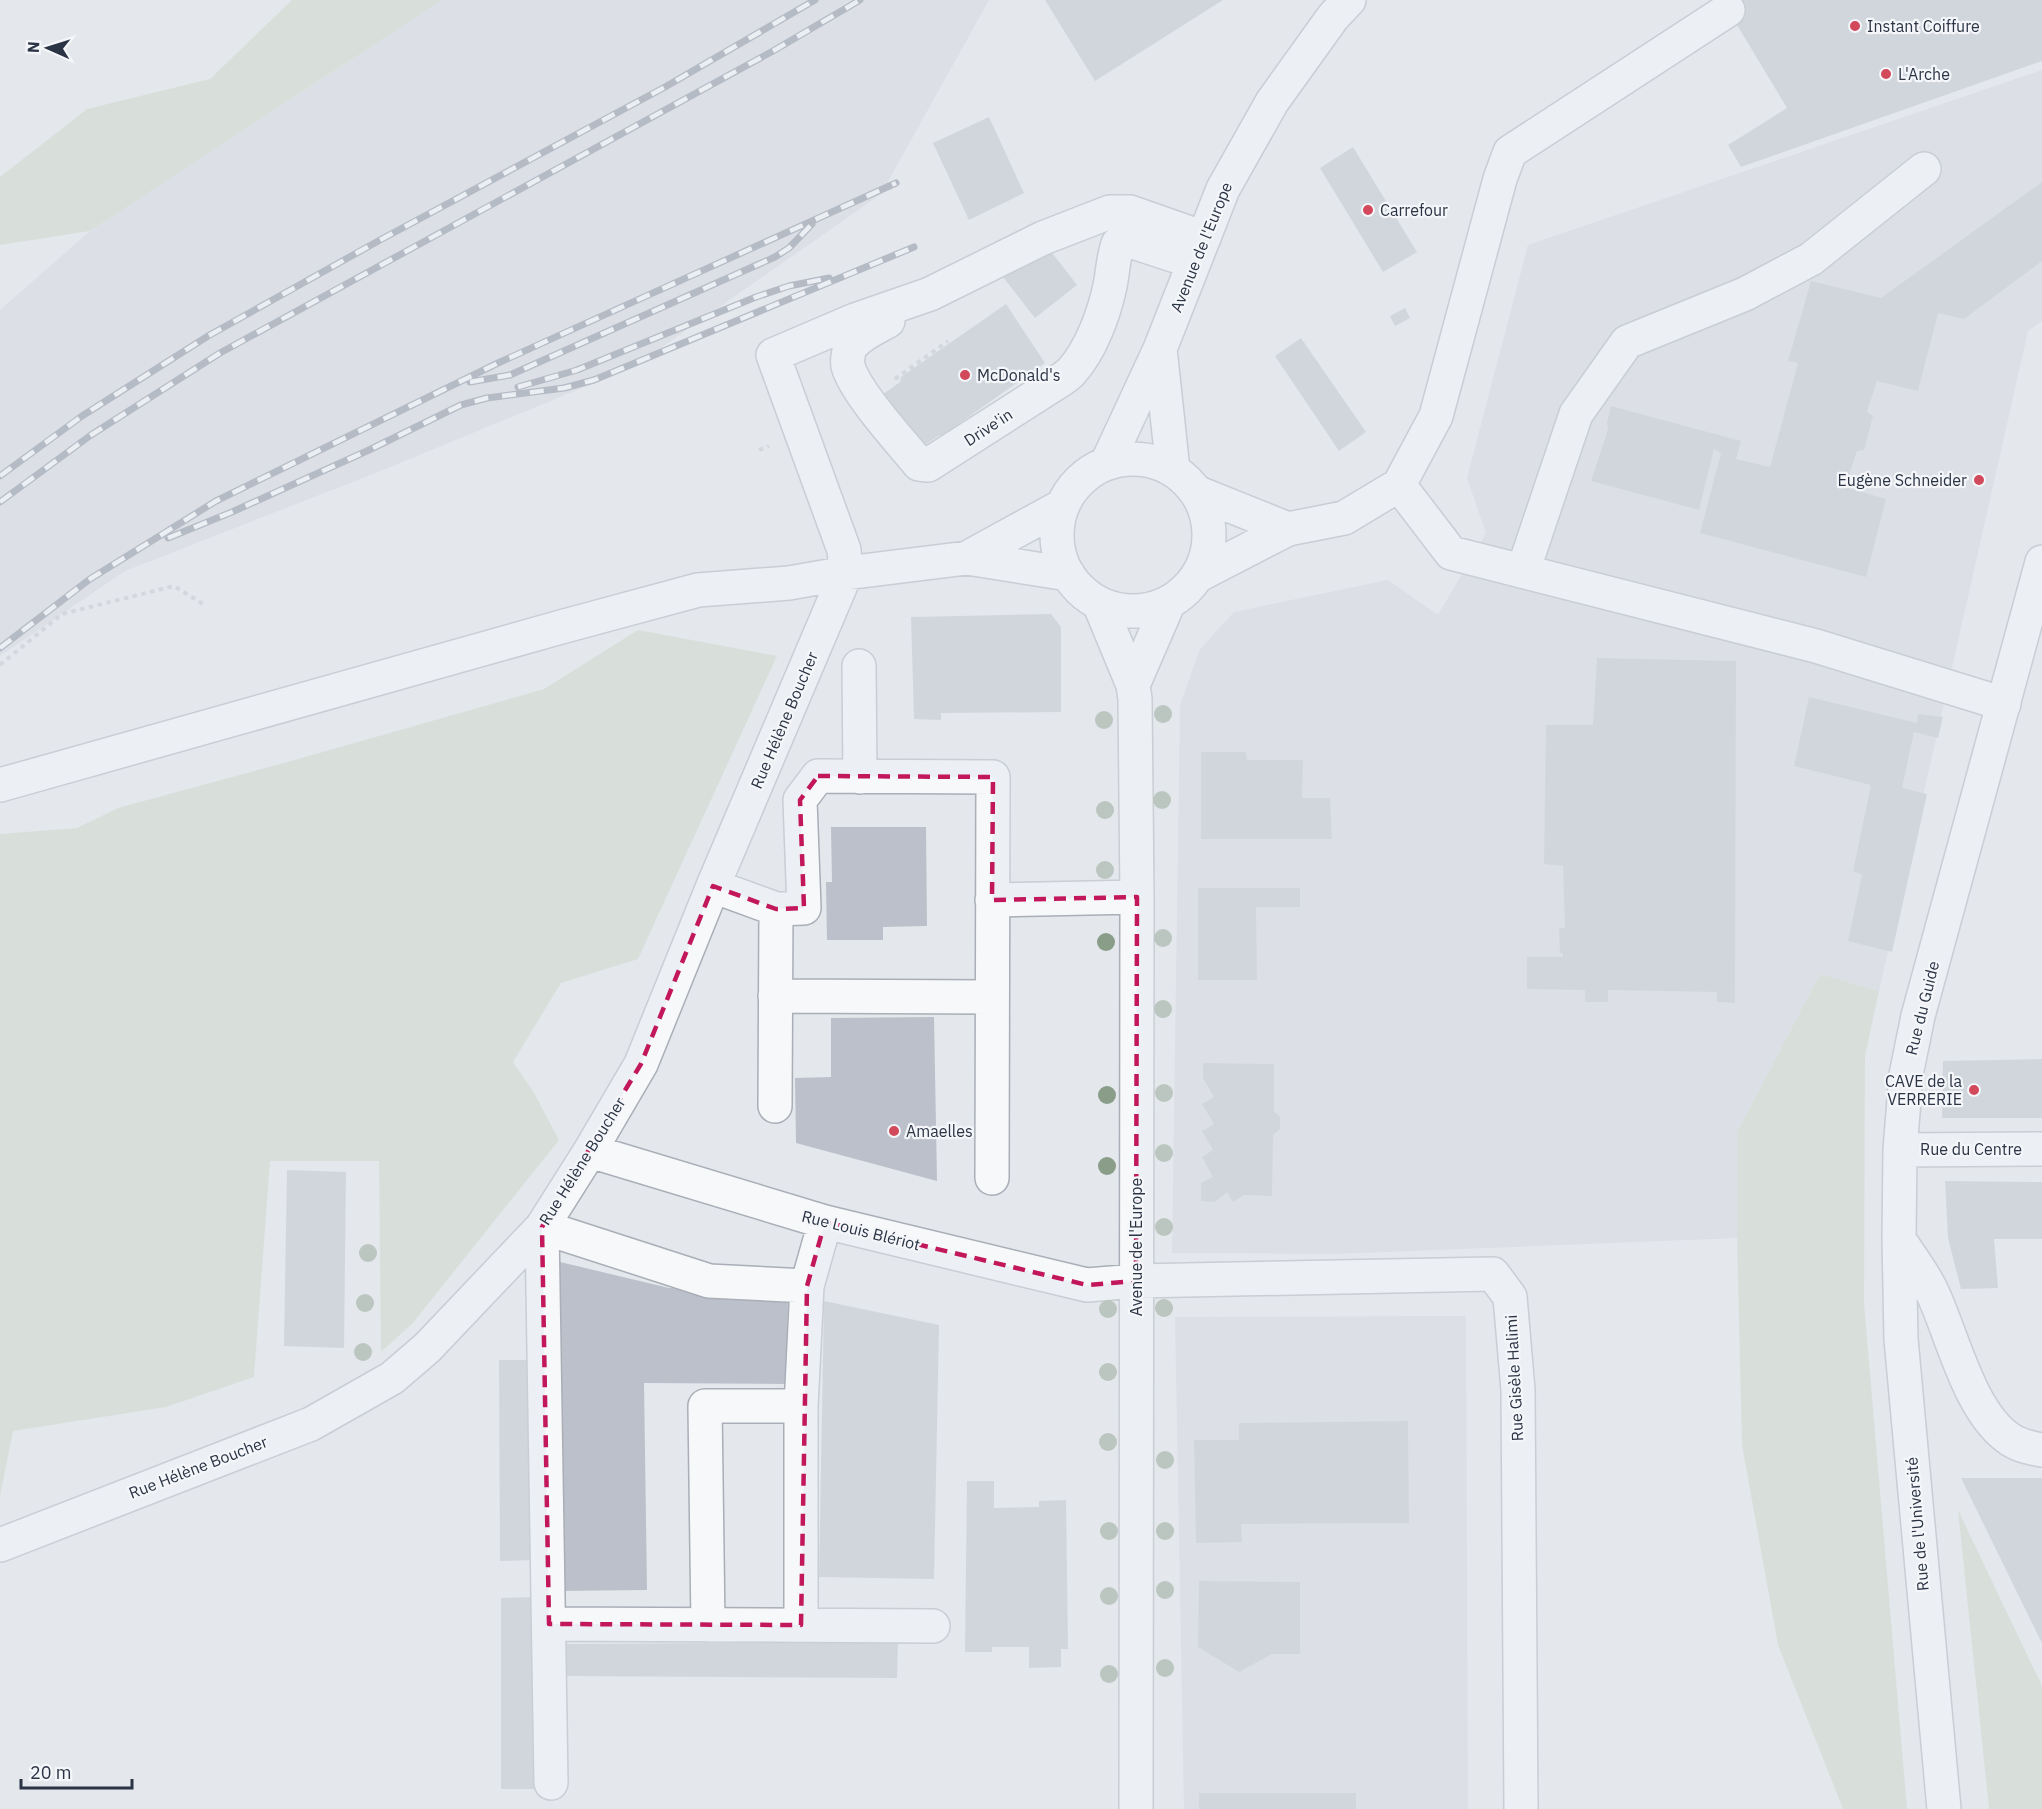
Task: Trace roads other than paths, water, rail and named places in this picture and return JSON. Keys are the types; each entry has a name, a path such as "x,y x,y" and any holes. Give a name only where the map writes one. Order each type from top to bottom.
{"street":[{"name":"Avenue de l'Europe","path":"1107,463 1160,349 1223,189 1272,102 1333,17 1349,0"},
{"path":"1197,576 1288,529 1344,518 1399,485 1436,416 1500,179 1510,152 1728,10"},
{"path":"1523,571 1576,414 1627,342 1745,294 1811,259 1924,169"},
{"path":"846,573 844,550 773,355 855,320 930,294 1043,238 1110,212 1130,212 1199,250"},
{"name":"Drive'in","path":"930,294 861,338 850,348 847,363 851,374 870,404 920,464 928,465 1071,372 1086,350 1099,321 1110,286 1118,244 1125,241 1199,250"},
{"name":"Avenue de l'Europe","path":"1160,349 1185,481"},
{"path":"1185,481 1206,512 1209,534 1206,556 1197,576 1185,591 1169,602 1152,609 1134,611 1116,609 1099,603 1081,591 1068,574 1059,553 1057,530 1062,506 1073,488 1088,473 1107,463 1130,459 1153,461 1185,481 1288,529"},
{"path":"1399,485 1451,553 1816,646 2004,704"},
{"path":"967,558 1062,506"},
{"path":"0,785 698,590 789,583 846,573 967,558 1068,574"},
{"name":"Rue du Guide","path":"1899,1239 1900,1149 1906,1075 1918,1016 2042,562"},
{"name":"Rue Hélène Boucher","path":"0,1545 311,1424 392,1378 427,1348 542,1227 590,1151 640,1064 846,573"},
{"name":"Avenue de l'Europe","path":"1133,685 1169,602"},
{"name":"Avenue de l'Europe","path":"1099,603 1133,685 1135,699 1137,897 1136,1809"},
{"path":"858,666 860,777"},
{"path":"713,886 776,909 804,909 801,800 818,776 993,777 992,1178"},
{"path":"992,900 1137,897"},
{"path":"774,1106 776,909"},
{"path":"775,996 992,997"},
{"name":"Rue du Centre","path":"1900,1149 2042,1149"},
{"name":"Rue Louis Blériot","path":"590,1151 825,1222 1087,1285 1136,1281"},
{"path":"801,1625 801,1406 807,1286 825,1222"},
{"path":"551,1783 542,1227 709,1281 807,1286"},
{"path":"1899,1239 1932,1292 1970,1389 1995,1426 2011,1440 2029,1448 2042,1450"},
{"name":"Rue de l'Université","path":"1899,1239 1902,1360 1936,1743 1944,1809"},
{"name":"Rue Gisèle Halimi","path":"1136,1281 1493,1274 1510,1297 1518,1390 1521,1809"},
{"path":"708,1624 705,1406 801,1406"},
{"path":"549,1624 933,1626"}],"railway":[{"path":"0,476 82,416 208,336 380,240 665,87 815,0"},
{"path":"0,502 91,435 220,353 773,51 860,0"},
{"path":"0,648 90,579 216,501 498,363 896,183"},
{"path":"470,382 510,375 775,257 789,248 812,224"},
{"path":"168,538 232,512 369,450 461,405 487,398 564,388 594,380 914,247"},
{"path":"518,387 577,370 756,297 789,286 829,278"}],"place":[{"name":"Instant Coiffure","path":"1855,26"},
{"name":"L'Arche","path":"1886,74"},
{"name":"Carrefour","path":"1368,210"},
{"name":"McDonald's","path":"965,375"},
{"name":"Eugène Schneider","path":"1979,480"},
{"name":"CAVE de la VERRERIE","path":"1974,1090"},
{"name":"Amaelles","path":"894,1131"}]}
